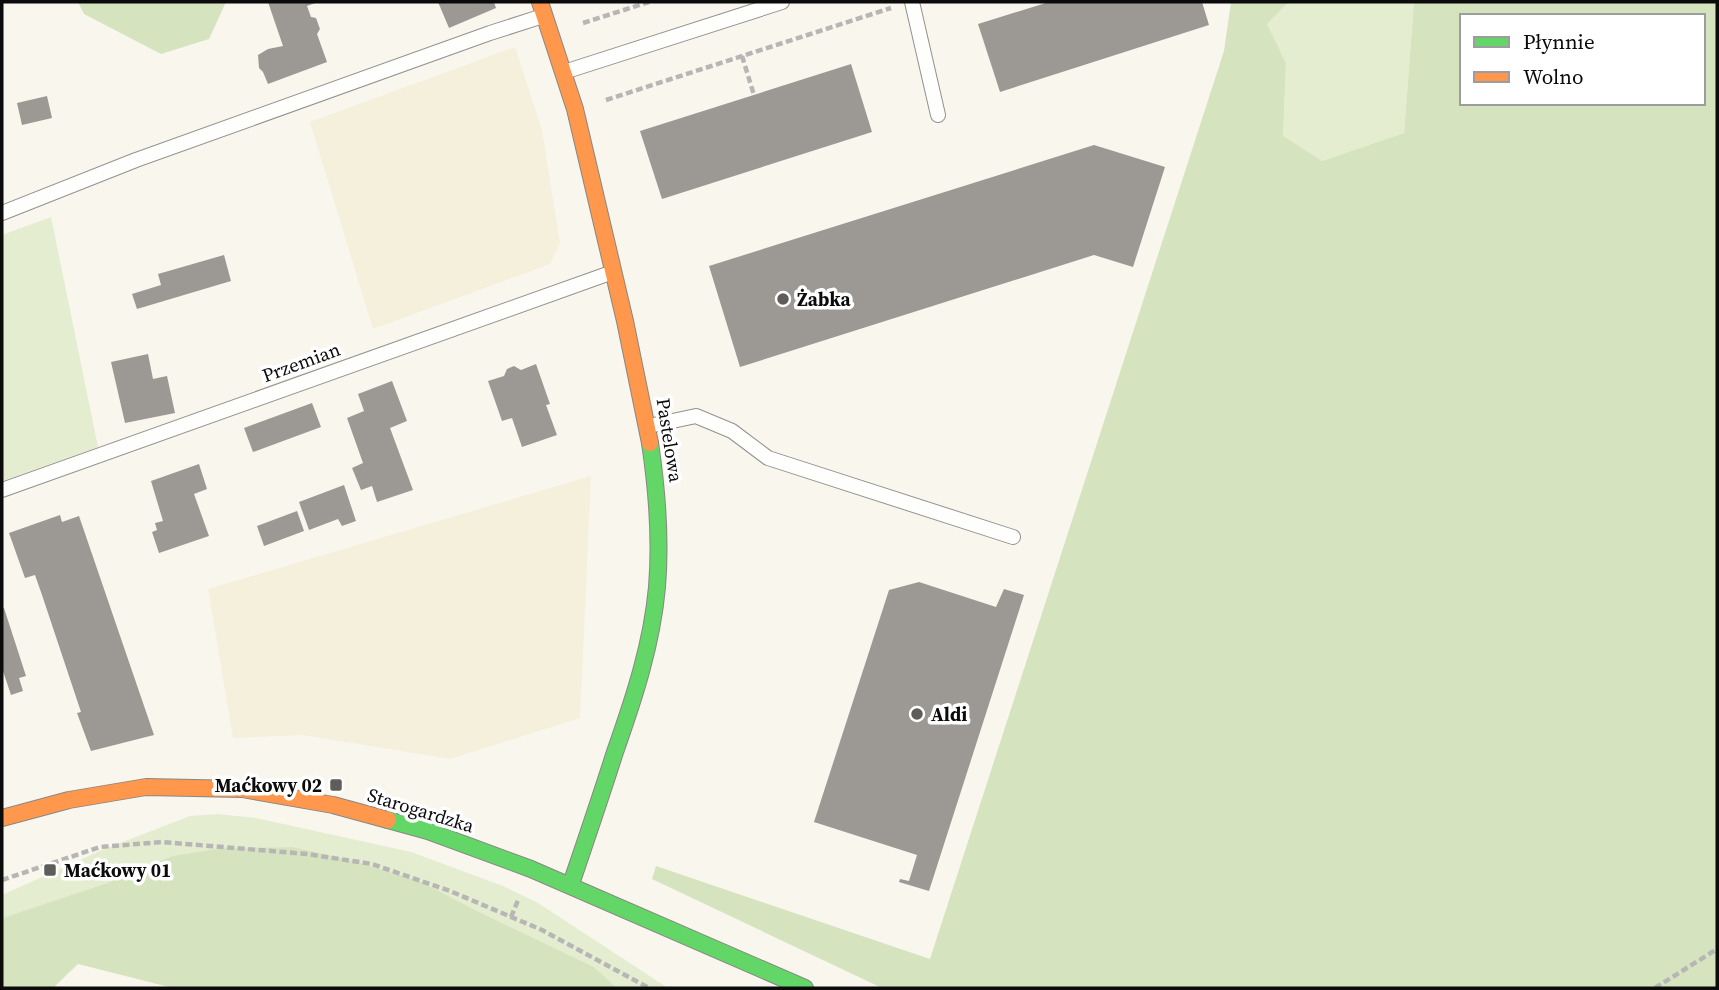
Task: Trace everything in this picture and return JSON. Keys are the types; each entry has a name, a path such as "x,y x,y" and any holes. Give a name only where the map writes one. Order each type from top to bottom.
{"street":[{"name":"Pastelowa","path":"542,9 575,109 648,426 656,481 659,541 657,587 648,646 632,703 571,884"},
{"name":"Starogardzka","path":"2,818 69,800 146,787 242,789 332,805 428,831 571,884 806,988"}],"lane":[{"path":"563,72 782,2"},
{"path":"912,2 938,115"},
{"path":"2,213 136,160 490,33 542,9"},
{"name":"Przemian","path":"2,491 614,272"},
{"path":"648,426 696,416 732,430 768,458 1013,537"}],"path":[{"path":"581,24 649,2"},
{"path":"606,99 895,6"},
{"path":"742,56 754,95"},
{"path":"2,880 100,847 162,842 307,854 372,864 450,891 542,930 649,988"},
{"path":"1655,988 1717,949"}],"shaded area":[{"path":"515,47 542,130 560,243 550,264 373,329 310,122"},
{"path":"591,476 580,718 450,759 303,735 233,738 208,589"}],"green space":[{"path":"78,2 226,2 209,39 161,54 84,14"},
{"path":"1231,2 1289,2 1267,24 1286,63 1283,136 1322,161 1404,133 1414,2 1717,2 1717,988 882,988 652,879 656,866 930,959 1224,51"},
{"path":"1289,2 1414,2 1404,133 1322,161 1283,137 1286,63 1267,24"},
{"path":"51,217 98,447 2,481 2,235"},
{"path":"217,814 256,818 411,852 503,886 538,903 668,988 617,988 594,967 424,883 293,847 223,848 172,856 107,883 2,918 2,895 102,850 190,816"},
{"path":"293,847 357,862 424,883 594,967 617,988 173,988 78,964 53,988 2,988 2,918 107,883 172,856 222,848"}],"building":[{"path":"268,2 318,2 307,6 320,29 317,34 327,62 268,84 259,68 258,55 268,49 283,46"},
{"path":"438,2 494,2 496,8 449,28"},
{"path":"1049,2 1202,2 1209,25 1000,92 978,24"},
{"path":"851,64 872,132 662,199 640,131"},
{"path":"47,96 52,118 22,125 17,103"},
{"path":"1094,145 1165,167 1133,267 1094,255 740,367 709,266"},
{"path":"224,255 231,281 137,309 132,294 161,285 158,274"},
{"path":"148,354 153,379 167,376 175,413 125,423 111,362"},
{"path":"536,364 557,435 522,447 512,418 502,421 488,381 504,376 507,369 514,366 521,370"},
{"path":"392,381 407,421 390,428 413,490 377,502 372,486 361,490 352,468 363,463 347,418 364,411 358,394"},
{"path":"312,403 321,427 253,452 244,428"},
{"path":"199,464 207,489 194,494 209,536 159,553 152,532 157,530 155,523 163,521 151,481"},
{"path":"344,485 356,521 342,526 338,519 309,530 299,502"},
{"path":"297,511 304,531 264,546 257,526"},
{"path":"60,515 62,522 79,516 154,735 91,751 77,713 81,712 35,575 25,578 9,533"},
{"name":"Aldi","path":"919,582 996,607 1004,589 1024,595 929,891 899,882 900,879 909,881 917,855 814,822 889,590"},
{"path":"2,608 26,676 19,678 23,691 11,695 2,668"}],"traffic: fast":[{"path":"571,884 635,691 655,608 659,551 650,443"},
{"path":"388,820 428,831 531,869 805,988"}],"traffic: slow":[{"path":"540,2 575,109 625,321 650,443"},
{"path":"2,818 69,800 146,787 242,789 333,805 388,820"}],"place":[{"name":"Żabka","path":"783,299"},
{"name":"Aldi","path":"917,714"},
{"name":"Maćkowy 02","path":"336,785"},
{"name":"Maćkowy 01","path":"50,870"}]}
